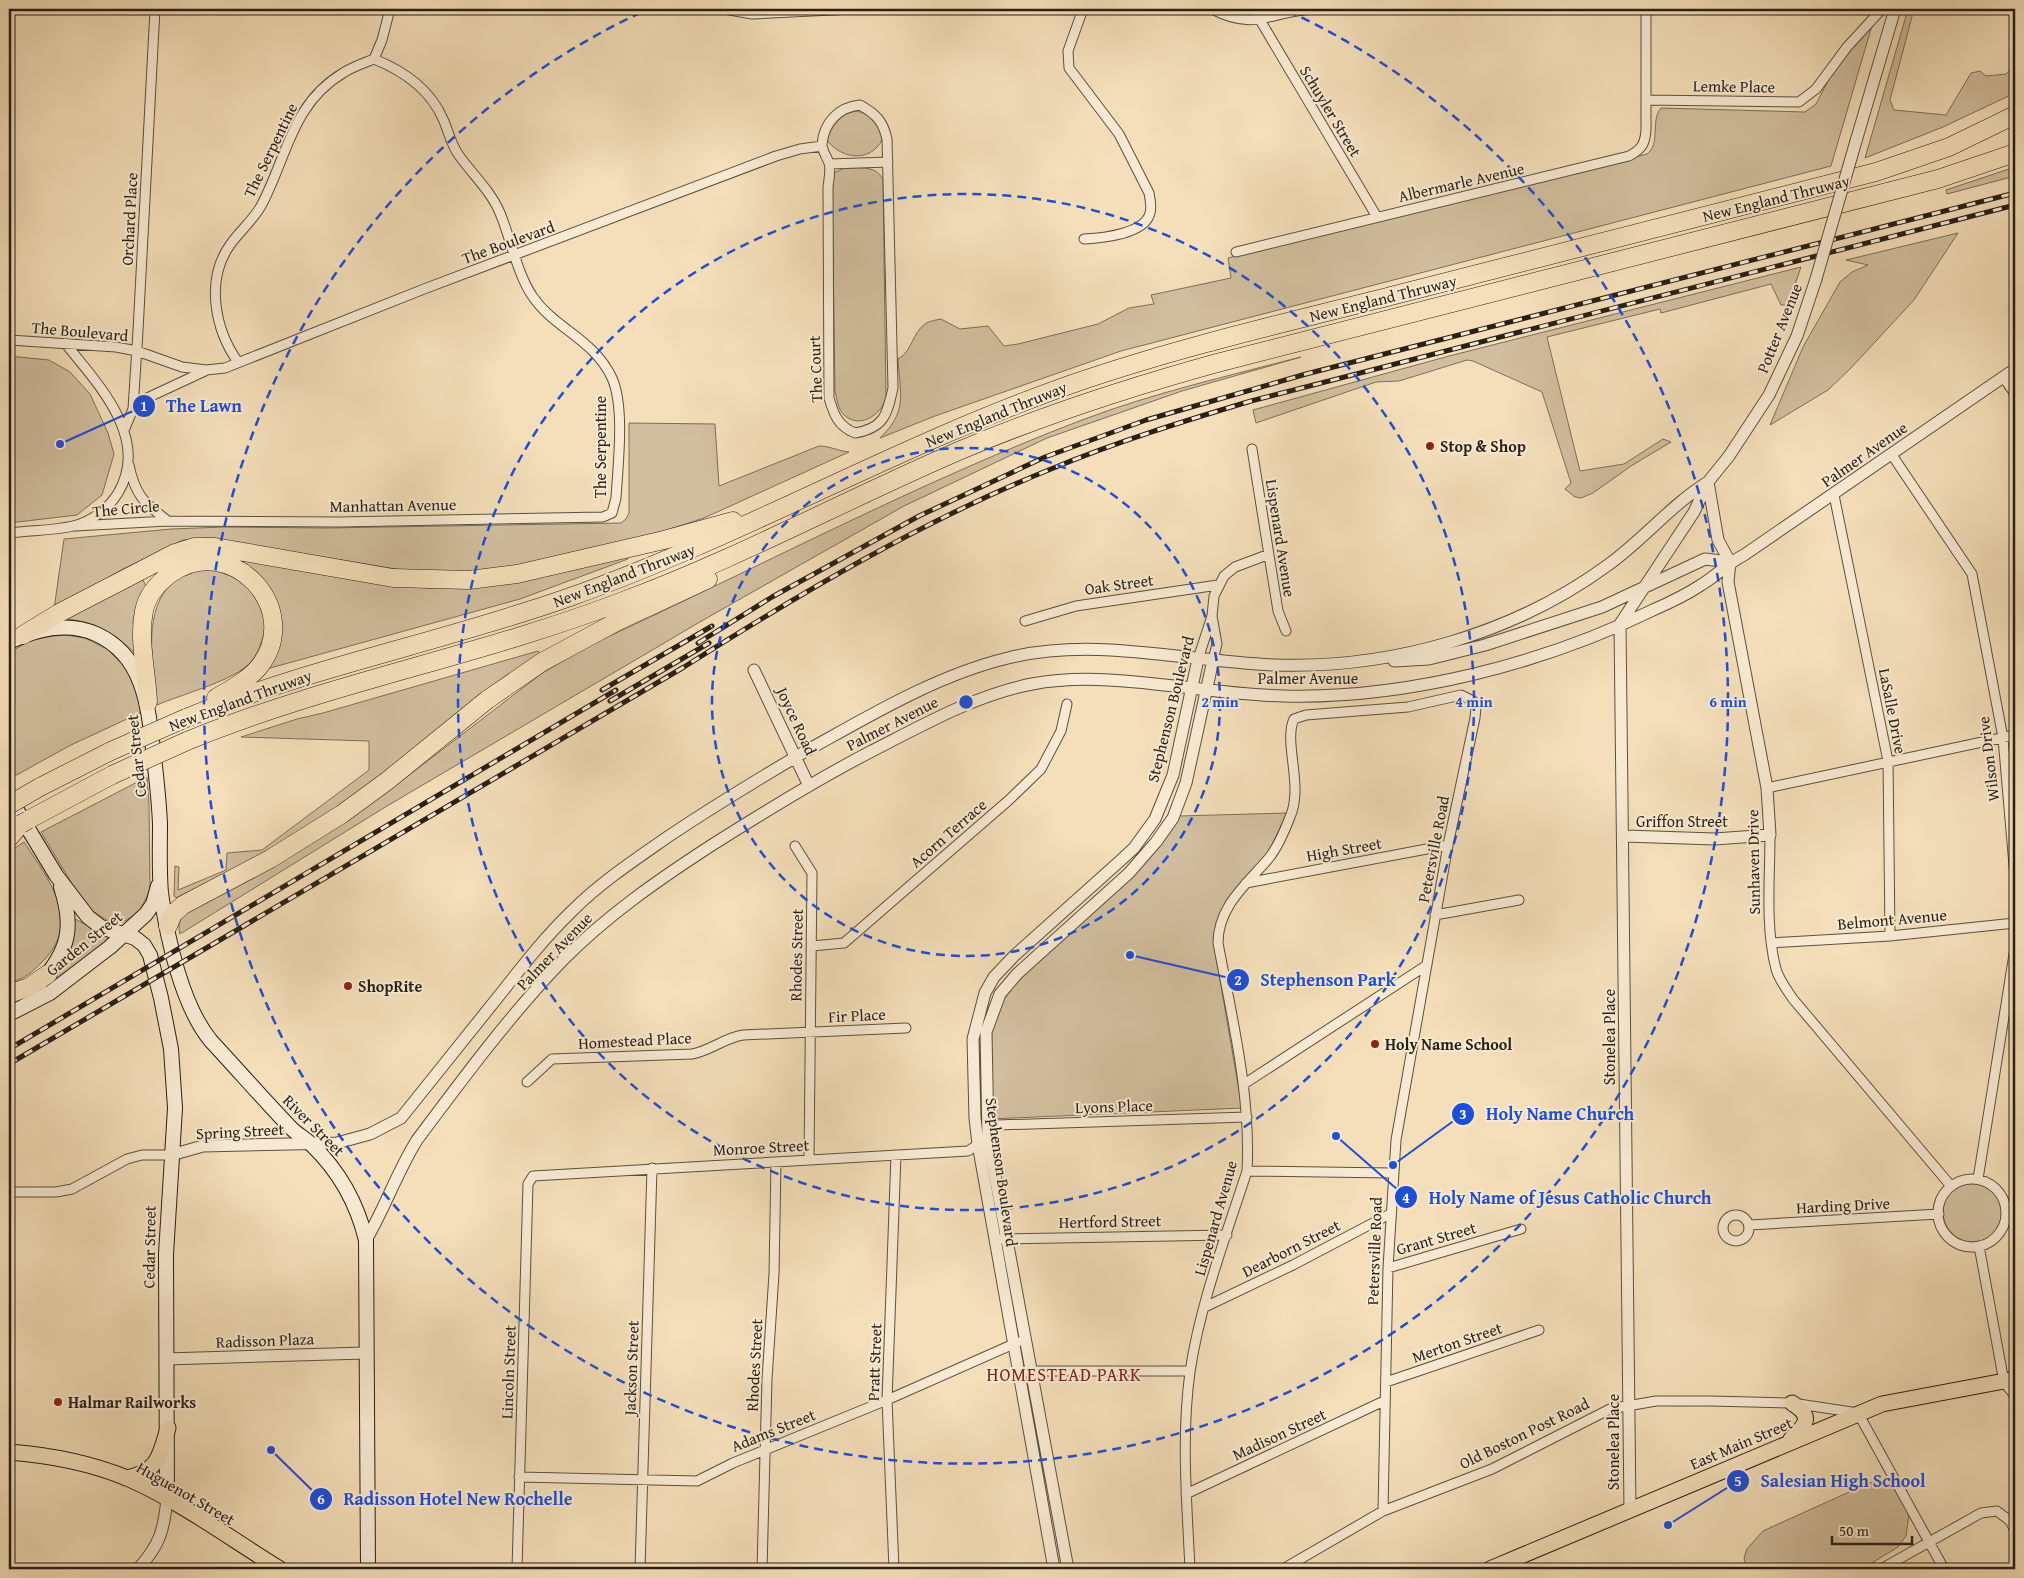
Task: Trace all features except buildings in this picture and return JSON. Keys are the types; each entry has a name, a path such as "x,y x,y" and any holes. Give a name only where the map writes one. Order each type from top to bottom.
{"highway":[{"name":"New England Thruway","path":"9,805 111,751 186,718 302,676 498,621 570,597 680,554 962,426 1108,372 1219,340 1876,172 1949,147 2015,115"},
{"name":"New England Thruway","path":"9,838 15,828 54,805 112,775 187,741 310,697 553,627 661,587 925,466 996,436 1152,382 1217,363 1938,180 2015,153"},
{"path":"14,640 166,557 194,547 221,548 393,578 469,580 517,574 625,550 786,506"},
{"path":"168,926 172,914 183,905 270,859 342,814 387,781 469,714 525,673 597,631 730,567 785,531"},
{"path":"148,702 143,621 144,610 153,591 166,577 188,565 214,562 234,567 253,580 265,596 272,620 271,644 264,659 254,673 186,718"},
{"path":"9,994 29,987 48,974"}],"main road":[{"name":"Cedar Street","path":"14,640 45,629 65,627 85,630 103,637 118,648 130,662 148,702 159,811 160,880"},
{"path":"9,797 56,875 67,910 69,927 63,951 48,974 9,1014"},
{"name":"Cedar Street","path":"56,875 88,918 101,927 138,940 147,948 165,1016 174,1090 174,1132 166,1244 167,1498"},
{"name":"River Street","path":"160,880 181,984 188,1005 199,1027 293,1130 311,1144 344,1184 357,1210 366,1240 365,1353 368,1569"},
{"name":"Garden Street","path":"9,1014 50,993 124,935 150,909 160,880"},
{"name":"East Main Street","path":"1490,1569 1882,1404 1919,1395 2012,1383"},
{"path":"1788,1442 1806,1422 1805,1412 1792,1403"},
{"path":"126,1478 138,1476 154,1465 160,1456 168,1428"},
{"name":"Huguenot Street","path":"9,1452 52,1457 87,1465 126,1478 167,1498 280,1569"}],"street":[{"name":"Orchard Place","path":"125,428 133,409 155,9"},
{"path":"374,59 390,9"},
{"path":"724,9 752,14 852,9"},
{"path":"1083,9 1068,51 1068,68 1119,134 1149,193 1150,203 1150,212 1146,222 1134,229 1105,238 1084,239"},
{"path":"1123,9 1140,9"},
{"path":"1212,9 1230,18 1260,20 1297,9 1438,11 1561,9"},
{"path":"1646,9 1647,100"},
{"name":"Lemke Place","path":"1647,100 1799,102 1816,89 1847,47 1882,9"},
{"name":"Potter Avenue","path":"1620,624 1697,507 1708,482 1729,456 1770,392 1797,336 1816,279 1895,9"},
{"name":"Schuyler Street","path":"1260,20 1378,217"},
{"name":"The Serpentine","path":"238,362 227,346 217,309 217,276 222,257 260,208 298,119 316,95 344,72 374,59 393,67 429,94 442,117 456,152 500,212 526,286 534,299 590,346 612,377 618,396 615,508"},
{"name":"Albermarle Avenue","path":"1236,252 1629,156 1639,151 1645,144 1647,100"},
{"name":"The Court","path":"860,105 873,112 883,124 887,139 888,162 893,388 884,419 869,431 855,433 840,424 834,415 829,398 828,187 830,164 822,146 826,130 837,112 848,106 860,105"},
{"name":"The Boulevard","path":"9,340 137,350 182,367 206,370 225,368 516,254 776,156 800,149 822,146"},
{"path":"830,164 888,162"},
{"name":"The Circle","path":"65,343 100,385 125,428 128,460 133,484 143,502 168,522"},
{"name":"Palmer Avenue","path":"366,1240 380,1216 404,1160 417,1140 512,1019 562,961 619,909 755,817 910,732 996,693 1031,684 1067,680 1101,681 1206,691 1320,697 1389,690 1492,669 1533,657 1649,612 1702,585 1730,562 1744,555 1834,495 2015,369"},
{"name":"The Boulevard","path":"133,409 147,398 206,370"},
{"path":"2003,377 2015,394"},
{"name":"Lispenard Avenue","path":"1252,449 1278,611 1286,631"},
{"name":"Wilson Drive","path":"1892,455 1972,574 2003,738 2015,876"},
{"name":"The Circle","path":"75,526 100,513 113,500 124,483 128,460"},
{"path":"1708,482 1718,540 1730,562"},
{"name":"Palmer Avenue","path":"1352,662 1427,649 1464,638 1536,608 1603,569 1633,547 1688,494 1708,482"},
{"name":"LaSalle Drive","path":"1834,495 1888,761 1890,936"},
{"name":"Manhattan Avenue","path":"168,522 330,522 602,517 612,512 615,508"},
{"name":"The Circle","path":"9,533 75,526 168,522"},
{"path":"1218,586 1230,570 1268,555"},
{"name":"Palmer Avenue","path":"311,1144 336,1143 357,1138 401,1118 546,937 573,909 649,850 714,806 849,728 972,668 1008,658 1045,651 1086,649 1277,665 1430,659 1542,628 1602,607 1706,559 1730,562"},
{"name":"Sunhaven Drive","path":"1730,562 1728,582 1767,788 1770,835 1771,943 1776,971 1793,999 1951,1186"},
{"name":"Stephenson Boulevard","path":"1068,1569 1031,1371 1020,1341 995,1239 978,1144 974,1101 973,1039 985,993 994,977 1014,956 1134,848 1155,820 1173,775 1198,659 1212,616 1214,596 1218,586"},
{"name":"Oak Street","path":"1025,621 1076,606 1218,586"},
{"name":"Stephenson Boulevard","path":"1054,1569 1019,1370 1020,1341 1008,1237 988,1138 986,1032 1000,994 1018,974 1129,873 1167,826 1186,783 1217,644 1212,616"},
{"name":"Stonelea Place","path":"1620,624 1624,836 1624,1112 1630,1510"},
{"name":"Joyce Road","path":"754,670 809,786"},
{"name":"Petersville Road","path":"1294,720 1306,715 1408,707 1460,695 1473,701 1476,707 1435,915 1392,1173 1384,1401 1383,1511"},
{"name":"Acorn Terrace","path":"812,946 844,943 1015,794 1041,769 1052,752 1061,730 1067,704"},
{"name":"Lispenard Avenue","path":"1190,1569 1185,1419 1190,1371 1205,1307 1247,1171 1244,1084 1218,944 1218,929 1226,910 1246,883 1270,856 1291,815 1296,775 1290,730 1294,720"},
{"path":"1767,788 1888,761 2015,736"},
{"name":"Griffon Street","path":"1624,836 1715,839 1770,835"},
{"name":"High Street","path":"1246,883 1448,845"},
{"name":"Rhodes Street","path":"795,846 812,873 809,1160"},
{"path":"1435,915 1519,900"},
{"name":"Belmont Avenue","path":"1771,943 1890,936 2015,923"},
{"path":"1978,1179 2015,948"},
{"path":"1244,1084 1427,965"},
{"name":"Fir Place","path":"810,1032 906,1028"},
{"name":"Homestead Place","path":"527,1082 552,1059 692,1054 704,1052 733,1036 810,1032"},
{"name":"Lyons Place","path":"988,1138 997,1125 1246,1117"},
{"name":"Monroe Street","path":"533,1176 539,1174 968,1151 988,1138"},
{"name":"Spring Street","path":"171,1155 203,1146 311,1144"},
{"path":"9,1192 56,1192 72,1189 127,1159 142,1155 171,1155"},
{"name":"Pratt Street","path":"894,1569 887,1400 896,1155"},
{"name":"Rhodes Street","path":"762,1569 767,1379 774,1274 776,1162"},
{"name":"Jackson Street","path":"640,1569 652,1168"},
{"path":"1247,1171 1392,1173"},
{"name":"Lincoln Street","path":"517,1569 528,1184 533,1176"},
{"path":"1968,1179 1978,1179 1995,1188 2005,1205 2006,1216 2001,1231 1989,1242 1979,1246 1960,1244 1945,1232 1939,1214 1942,1199 1951,1186 1968,1179"},
{"path":"2005,1205 2015,1202"},
{"name":"Dearborn Street","path":"1205,1307 1293,1265 1390,1214"},
{"name":"Harding Drive","path":"1749,1226 1939,1214"},
{"name":"Grant Street","path":"1388,1268 1521,1228"},
{"name":"Hertford Street","path":"995,1239 1008,1237 1227,1235"},
{"path":"1979,1246 2015,1396"},
{"name":"Merton Street","path":"1386,1382 1539,1330"},
{"name":"Adams Street","path":"520,1477 697,1481 734,1462 887,1400 1020,1341"},
{"name":"Radisson Plaza","path":"166,1359 365,1353"},
{"path":"1019,1370 1190,1371"},
{"name":"Madison Street","path":"1186,1494 1384,1401"},
{"name":"Old Boston Post Road","path":"1283,1569 1383,1511 1492,1469 1610,1409 1629,1404 1656,1401 1792,1403 1858,1413"},
{"path":"1858,1413 1944,1569"},
{"name":"Cedar Street","path":"138,1569 164,1529 167,1498"},
{"path":"1881,1569 1981,1513 1991,1510 2003,1514 2015,1530"}],"shaded area":[{"path":"1908,9 1914,9 1890,100 1894,110 1946,115 1971,73 1980,71 1986,76 2006,74 2015,65 2015,93 1943,127 1865,158"},
{"path":"1873,22 1831,166 1121,351 935,416 880,438 889,428 899,411 901,393 898,359 906,352 917,332 928,322 941,319 960,329 988,326 1004,346 1018,344 1098,324 1129,308 1154,304 1151,295 1231,278 1228,258 1647,154 1654,144 1656,119 1661,108 1805,112 1816,104 1830,77"},
{"path":"856,111 872,119 881,129 882,134 882,140 878,146 872,151 859,156 838,150 827,140 837,121"},
{"path":"2015,167 2015,176 1947,194 1946,190"},
{"path":"844,168 867,168 880,175 883,180 886,399 879,410 870,418 858,421 851,420 843,414 835,391 832,180 834,173"},
{"path":"1958,233 1914,300 1850,369 1828,390 1770,425 1803,347 1840,282 1852,272 1868,265 1846,260"},
{"path":"1801,267 1788,305 1781,305 1771,284 1661,313 1660,309 1547,337 1580,471 1624,464 1663,439 1671,442 1631,466 1593,493 1581,498 1575,497 1565,489 1571,483 1542,392 1473,361 1467,360 1399,381 1376,382 1256,423 1253,410 1449,356"},
{"path":"9,356 49,360 70,372 90,394 108,433 114,454 102,495 77,515 9,523"},
{"path":"1301,357 1182,391 1047,438 904,506 705,619 387,806 180,934 180,920 189,909 383,795 541,674 590,645 835,528 1019,445 1136,401"},
{"path":"629,423 715,424 719,486 819,446 849,452 704,518 636,540 538,563 477,572 420,573 208,538 183,540 123,569 54,609 64,539 171,529 224,527 327,528 621,523 629,513"},
{"path":"625,554 628,559 520,599 263,670 280,622 225,555 340,577 429,588 505,584"},
{"path":"190,570 221,572 239,580 250,588 262,604 265,618 264,634 255,656 243,669 220,681 157,705 152,659 152,628 155,614 160,600 168,587"},
{"path":"142,578 146,586 133,621 136,654 105,630 89,623 68,619 69,614"},
{"path":"65,635 85,638 107,649 131,673 142,712 71,745 11,778 9,774 9,655 28,642"},
{"path":"538,651 541,656 400,764 342,805 262,854 176,898 174,896 175,866 179,867 178,890 226,870 227,853 262,850 369,770 369,741 241,737 297,719"},
{"path":"147,777 150,891 138,913 123,922 108,921 86,907 41,832"},
{"path":"1287,813 1258,867 1234,893 1221,912 1213,939 1242,1108 990,1119 988,1055 994,1019 1008,994 1027,971 1179,816"},
{"path":"24,842 43,871 58,900 61,916 60,931 55,946 35,969 28,975 9,982 9,852"},
{"path":"75,919 104,934 108,939 86,958 48,984 72,941"},
{"path":"1967,1182 1979,1182 1990,1187 1998,1195 2003,1206 2001,1224 1990,1237 1979,1242 1967,1242 1956,1237 1948,1229 1943,1218 1943,1206 1948,1195 1956,1187"},
{"path":"1882,1480 1894,1485 1909,1514 1906,1536 1898,1547 1862,1569 1747,1569 1744,1558 1747,1549 1763,1531 1869,1483"}],"railway":[{"path":"698,643 772,597 919,516 1045,457 1146,420 1306,374 2015,193"},
{"path":"9,1064 684,667 773,612 909,535 1003,489 1125,441 1251,401 2015,205"},
{"path":"602,690 712,626"},
{"path":"610,701 709,643"},
{"path":"9,1049 616,690"}],"place":[{"name":"The Lawn","path":"60,444"},
{"name":"Stop & Shop","path":"1430,446"},
{"name":"Stephenson Park","path":"1130,955"},
{"name":"ShopRite","path":"348,986"},
{"name":"Holy Name School","path":"1375,1044"},
{"name":"Holy Name of Jesus Catholic Church","path":"1336,1136"},
{"name":"Holy Name Church","path":"1393,1165"},
{"name":"Halmar Railworks","path":"58,1402"},
{"name":"Radisson Hotel New Rochelle","path":"271,1450"},
{"name":"Salesian High School","path":"1668,1525"}],"district":[{"name":"HOMESTEAD PARK","path":"1064,1375"}]}
